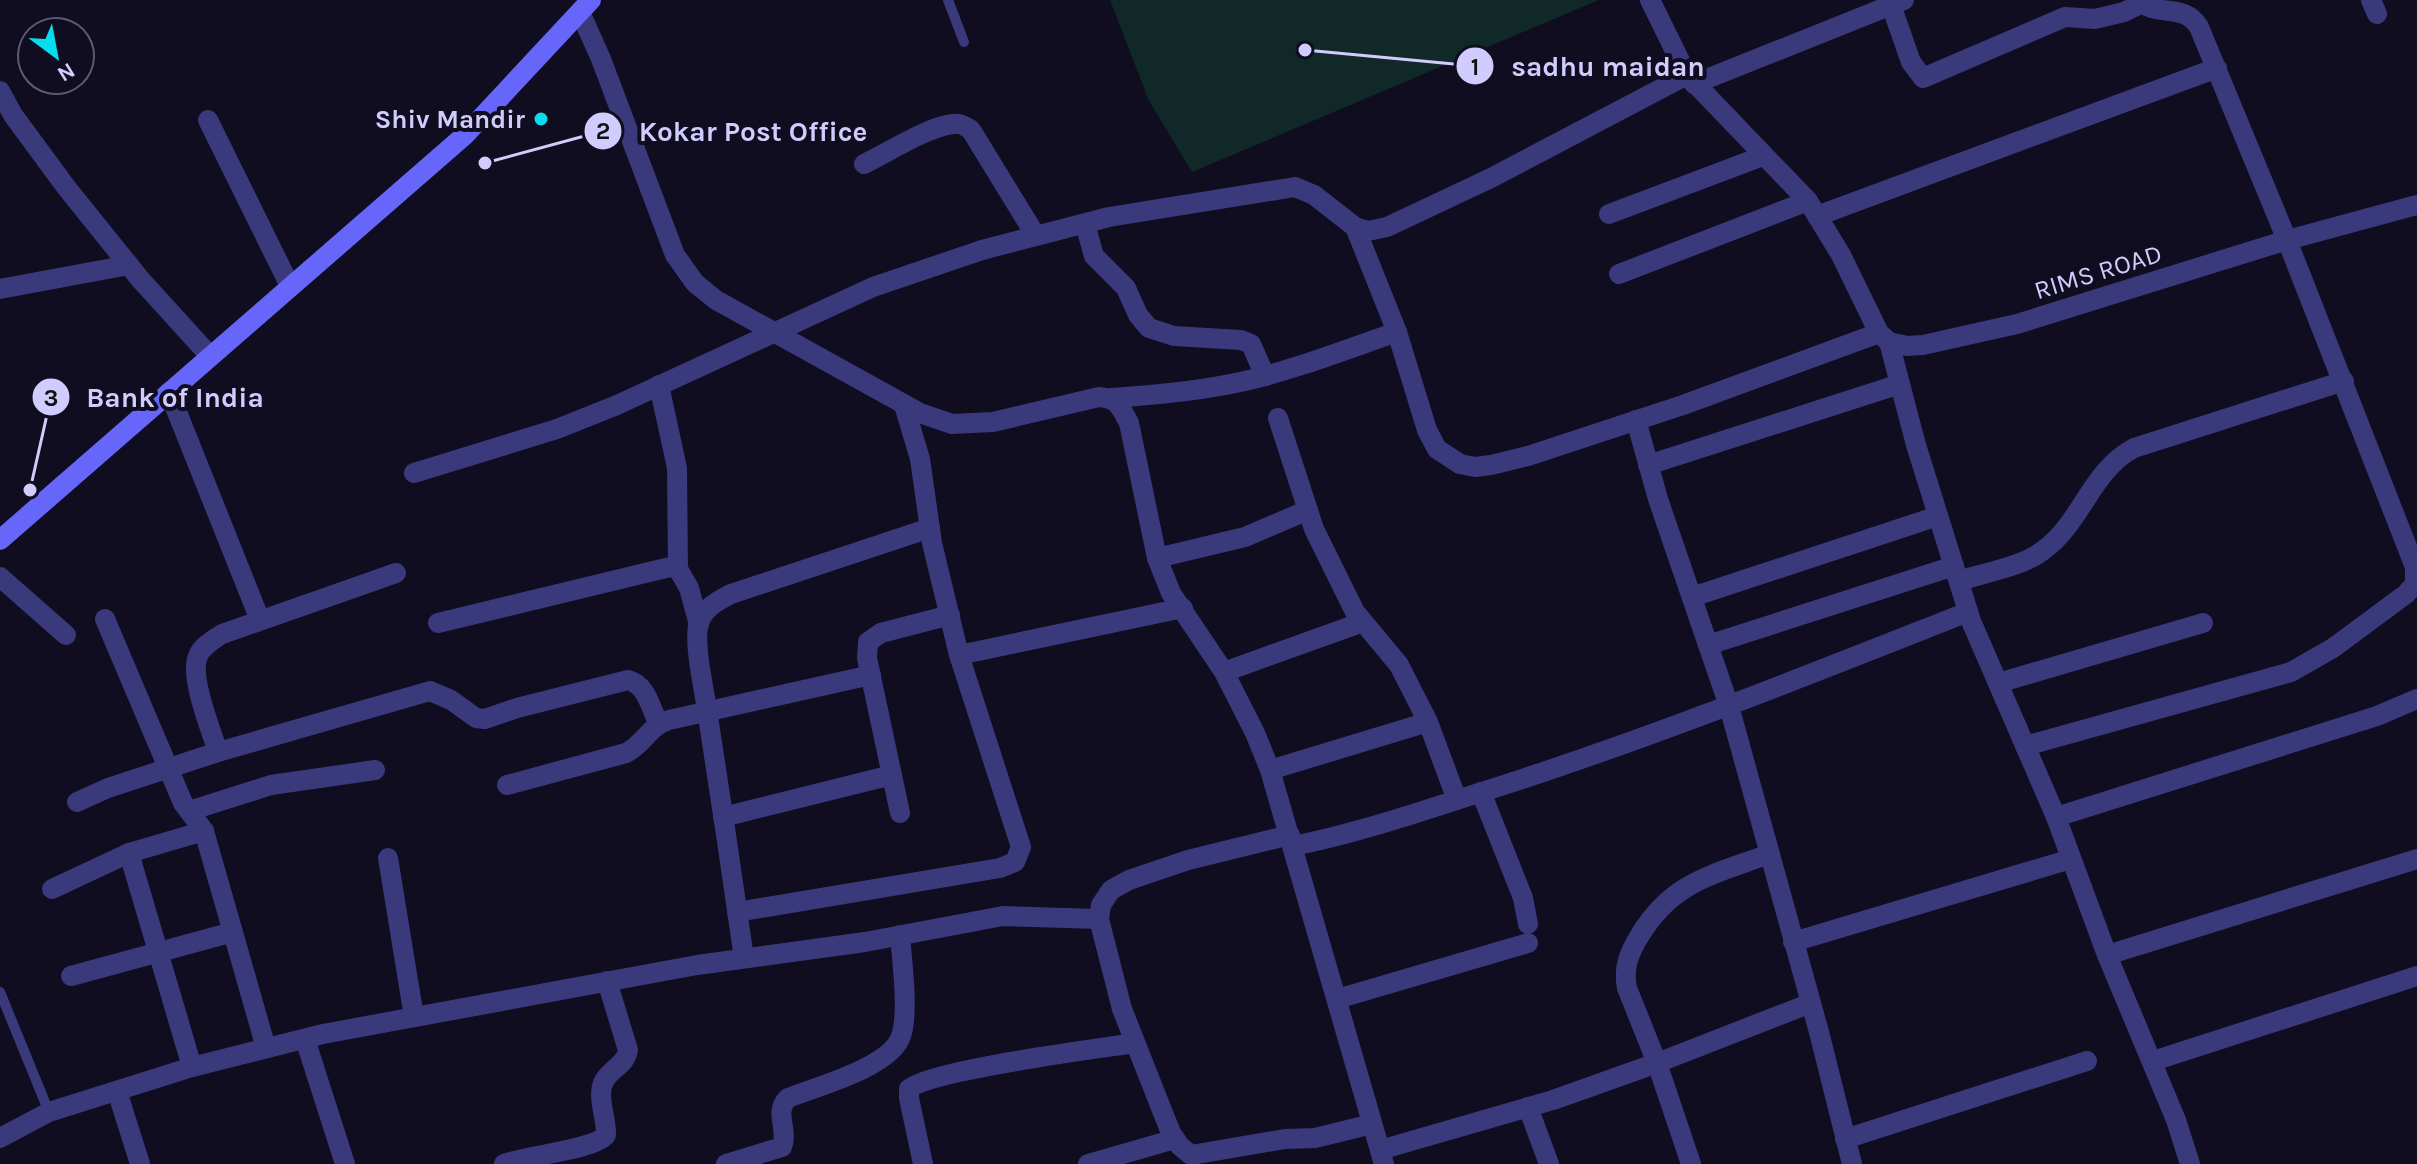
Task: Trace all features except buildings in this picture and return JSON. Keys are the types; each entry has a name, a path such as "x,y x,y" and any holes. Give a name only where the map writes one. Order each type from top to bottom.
{"main road":[{"path":"0,540 465,135 586,6"}],"street":[{"path":"1650,0 1691,79 1812,208 1841,255 1884,338 1968,612 2056,817 2107,955 2153,1061 2190,1164"},
{"path":"414,473 557,429 873,287 982,250 1139,212 1295,187 1314,195 1355,227 1368,231 1409,218 1691,79 1885,4 1911,62 1923,78 2062,8 2095,19 2124,12 2139,2 2152,9 2181,11 2194,17 2344,381 2415,567 2415,584 2333,648 2291,672 2025,746"},
{"path":"586,6 601,59 675,255 695,283 716,300 920,413 952,424 993,422 1099,397 1184,393 1265,376 1397,332"},
{"path":"1619,274 2217,68"},
{"path":"1,95 45,159 129,265 210,356"},
{"path":"208,120 290,286"},
{"path":"864,164 951,124 962,124 971,130 1036,236"},
{"path":"1609,214 1763,156"},
{"name":"RIMS ROAD","path":"1884,338 1923,345 2017,324 2287,240 2417,205"},
{"path":"1085,224 1094,256 1126,288 1138,315 1149,328 1174,336 1241,340 1251,344 1265,376"},
{"path":"1355,227 1397,332 1427,430 1437,449 1460,464 1475,467 1528,456 1884,338"},
{"path":"0,289 129,265"},
{"path":"1708,645 1956,574 2028,559 2046,549 2062,532 2118,456 2134,448 2344,381"},
{"path":"1648,465 1900,384"},
{"path":"659,385 677,468 678,569 689,588 699,625"},
{"path":"169,392 260,620"},
{"path":"1111,398 1120,406 1129,423 1157,558 1171,593 1224,672 1270,770 1382,1157 1657,1063 1811,1003"},
{"path":"737,912 1000,868 1015,862 1021,847 959,655 930,528 920,459 904,405"},
{"path":"1278,418 1314,529 1363,622 1399,665 1428,722 1457,800"},
{"path":"1636,420 1648,465 1729,706 1852,1164"},
{"path":"1157,558 1245,537 1308,510"},
{"path":"1692,597 1938,516"},
{"path":"744,958 698,639 704,612 714,602 731,594 930,528"},
{"path":"438,623 658,568 678,569"},
{"path":"218,752 196,673 199,654 222,634 396,573"},
{"path":"0,577 66,635"},
{"path":"959,655 1183,608"},
{"path":"1372,1124 1315,1138 1285,1139 1208,1154 1191,1155 1180,1146 1122,1009 1099,919 1101,905 1111,890 1129,880 1188,860 1291,840 1340,836 1457,800 1729,706 1968,612"},
{"path":"900,813 867,658 868,642 881,633 950,615"},
{"path":"105,619 168,768 189,811 204,831 266,1048"},
{"path":"1224,672 1363,622"},
{"path":"1998,683 2203,623"},
{"path":"507,785 626,753 637,747 658,723 707,709 871,675"},
{"path":"77,802 108,788 218,752 430,691 451,700 476,718 485,719 628,680 636,682 641,688 658,723"},
{"path":"2056,817 2377,716 2417,699"},
{"path":"1270,770 1428,722"},
{"path":"189,811 271,785 375,770"},
{"path":"723,817 892,775"},
{"path":"1337,999 1528,934 1523,898 1481,792"},
{"path":"52,889 129,853 204,831"},
{"path":"129,853 192,1067"},
{"path":"1691,1164 1657,1063 1627,988 1624,974 1628,954 1653,912 1672,895 1690,883 1769,854"},
{"path":"388,858 414,1017"},
{"path":"1793,942 2071,859"},
{"path":"2107,955 2417,859"},
{"path":"0,1138 49,1112 192,1067 305,1039 414,1017 607,981 1003,916 1099,919"},
{"path":"71,976 233,932"},
{"path":"726,1164 782,1147 784,1129 780,1112 788,1098 867,1067 895,1048 904,1022 900,935"},
{"path":"2153,1061 2417,976"},
{"path":"504,1164 568,1157 606,1135 601,1089 605,1078 627,1059 627,1042 607,981"},
{"path":"305,1039 345,1164"},
{"path":"923,1164 909,1098 909,1089 916,1083 949,1074 1135,1043"},
{"path":"1845,1139 2087,1061"},
{"path":"117,1091 140,1164"},
{"path":"1528,1107 1549,1164"},
{"path":"1088,1164 1175,1139"}],"lane":[{"path":"948,0 964,42"},
{"path":"0,992 49,1112"}],"green space":[{"path":"1110,0 1599,0 1192,172 1149,101"}],"place":[{"name":"sadhu maidan","path":"1305,50"},
{"name":"Shiv Mandir","path":"541,119"},
{"name":"Kokar Post Office","path":"485,163"},
{"name":"Bank of India","path":"30,490"}]}
